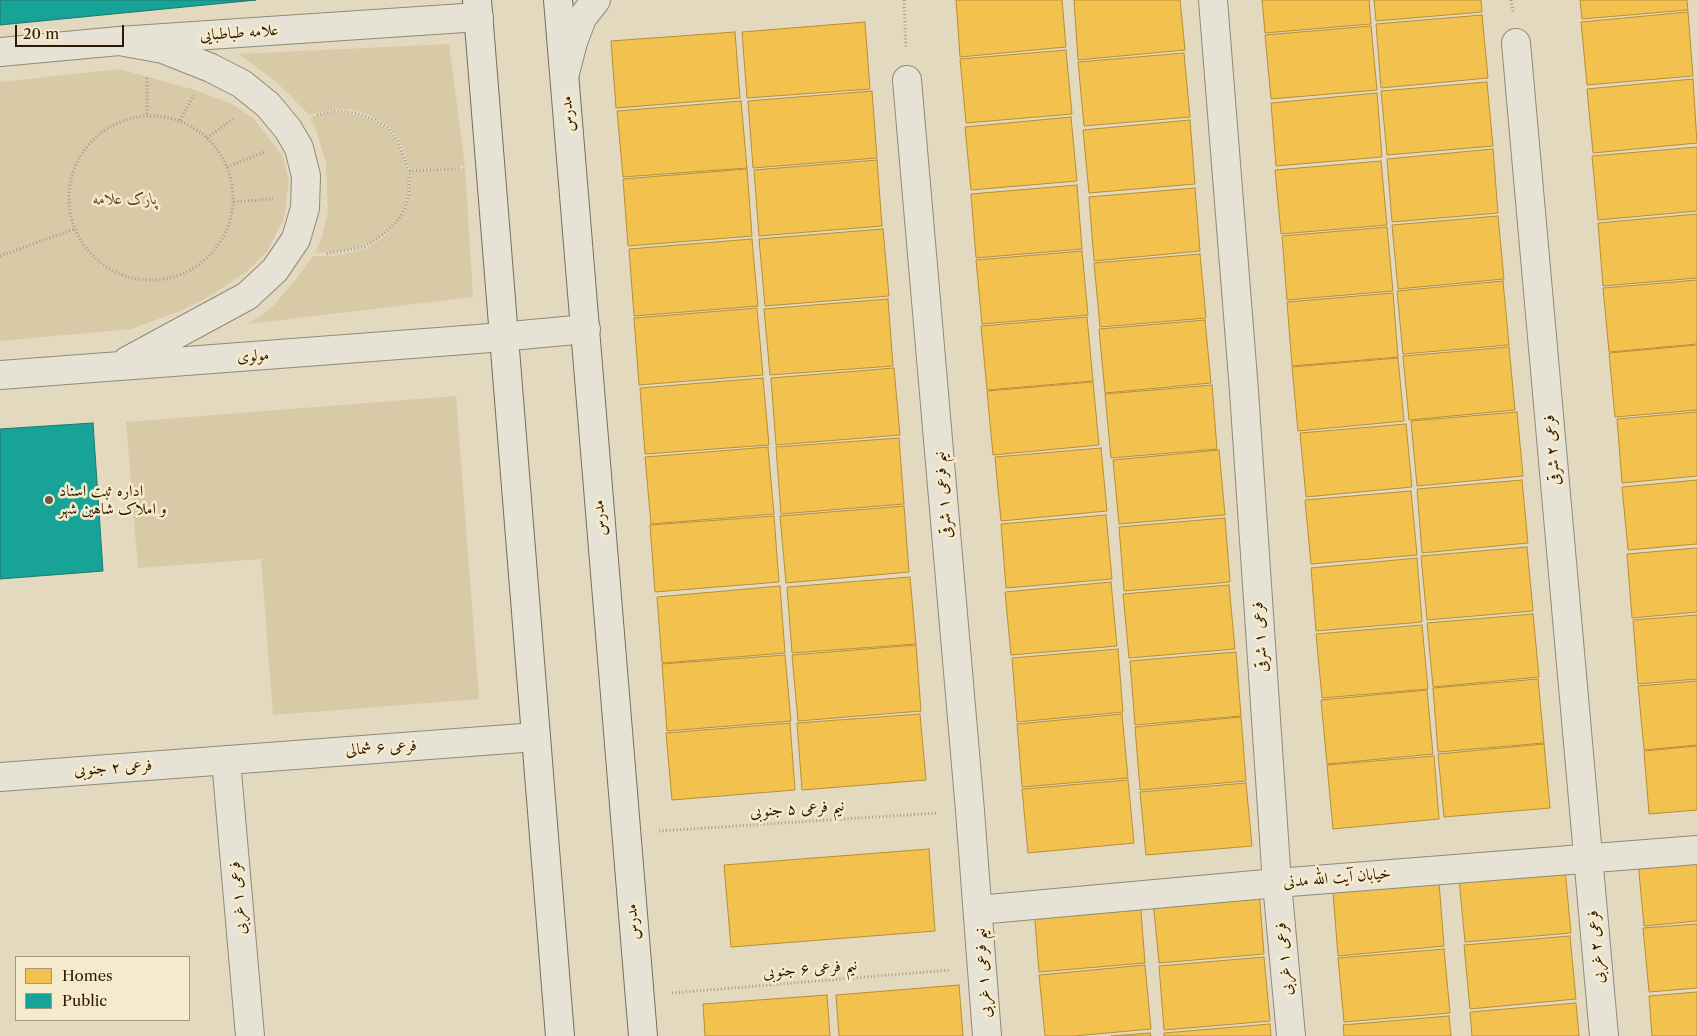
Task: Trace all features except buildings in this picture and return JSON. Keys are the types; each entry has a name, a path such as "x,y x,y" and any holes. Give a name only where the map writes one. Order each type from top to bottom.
{"street":[{"name":"مدرس","path":"558,0 642,1036"},
{"path":"564,74 582,18 596,0"},
{"name":"فرعی ۱ شرقی","path":"1213,0 1244,391 1277,883"},
{"path":"478,8 506,337 560,1036"},
{"name":"علامه طباطبایی","path":"0,52 478,8"},
{"path":"116,366 247,296 275,270 296,239 305,208 306,176 299,148 288,129 268,105 242,84 211,68 164,49 119,41"},
{"name":"فرعی ۲ شرقی","path":"1516,43 1589,858"},
{"name":"نیم فرعی ۱ شرقی","path":"907,80 978,910"},
{"name":"مولوی","path":"0,375 506,337 586,329"},
{"name":"فرعی ۶ شمالی","path":"226,760 536,737"},
{"name":"فرعی ۱ غربی","path":"226,760 250,1036"},
{"name":"فرعی ۲ جنوبی","path":"0,776 226,760"},
{"name":"خیابان آیت الله مدنی","path":"978,910 1277,883 1697,850"},
{"name":"فرعی ۲ غربی","path":"1589,858 1604,1036"},
{"name":"فرعی ۱ غربی","path":"1277,883 1290,1036"},
{"name":"نیم فرعی ۱ غربی","path":"978,910 988,1036"}],"path":[{"path":"904,0 907,80"},
{"path":"147,72 147,115"},
{"path":"180,120 198,88"},
{"path":"308,117 336,111 356,113 375,120 388,128 398,141 409,171 409,193 405,208 399,218 384,234 364,248 319,254"},
{"path":"147,115 180,120 197,129 218,148 231,174 234,202 228,230 212,254 190,272 163,280 135,280 108,269 88,252 74,229 68,204 70,177 81,153 99,133 121,120 147,115"},
{"path":"207,138 237,116"},
{"path":"228,167 271,149"},
{"path":"409,171 466,167"},
{"path":"234,202 282,198"},
{"path":"0,256 74,229"},
{"name":"نیم فرعی ۵ جنوبی","path":"626,833 970,811"},
{"name":"نیم فرعی ۶ جنوبی","path":"639,995 982,968"}],"green space":[{"path":"449,44 465,166 410,170 400,140 389,127 376,118 356,110 336,109 309,115 269,76 238,54"},
{"name":"پارک علامه","path":"120,69 195,90 232,104 253,118 283,156 289,181 284,218 268,250 246,272 210,296 180,311 131,329 0,341 0,82"},
{"path":"336,112 374,121 387,129 397,141 408,171 408,192 400,217 406,209 409,193 410,171 465,168 473,297 248,324 274,305 313,256 331,256 364,250 385,236 398,220 384,234 363,246 315,253 322,237 328,211 326,163 316,129 310,117"},
{"path":"456,396 479,699 273,715 261,559 138,568 126,422"}],"place":[{"name":"اداره ثبت اسناد و املاک شاهین شهر","path":"49,500"}]}
